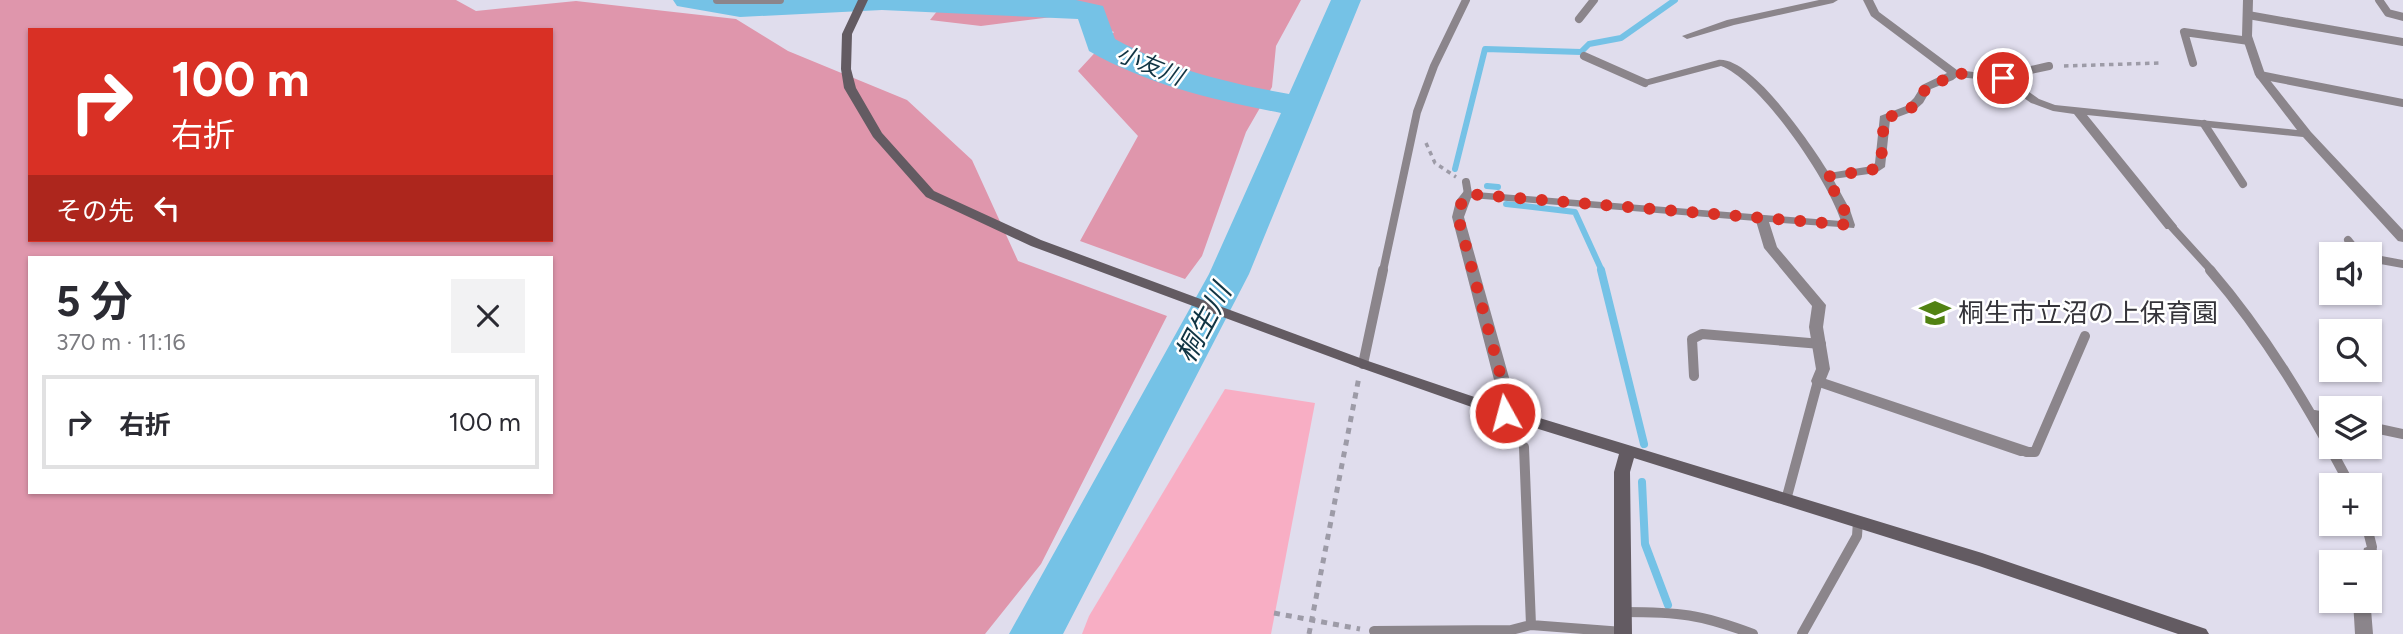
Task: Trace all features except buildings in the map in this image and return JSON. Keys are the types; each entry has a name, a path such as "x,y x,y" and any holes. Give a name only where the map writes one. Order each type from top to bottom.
{"street":[{"path":"1686,36 1731,22 1833,0"},
{"path":"1868,0 1875,14 1954,73 1999,77 2040,104 2079,112 2307,134"},
{"path":"2248,0 2249,41 2260,75 2307,134 2403,238"},
{"path":"861,3 847,34 846,69 850,88 877,135 930,194 1036,243 1359,366 1858,521 2200,634"},
{"path":"1505,413 1507,399 1458,217 1467,188 1849,225 1842,203 1825,177 1755,82 1732,62 1722,62 1645,83"},
{"path":"1825,177 1876,169 1881,164 1884,118 1907,112 1919,103 1926,87 1949,78 1954,73"},
{"path":"2079,112 2171,226"},
{"path":"1761,217 1771,248 1818,305 1816,327 1821,344 1822,369 1818,381 2026,452"},
{"path":"1623,633 1622,472 1628,451"},
{"path":"2363,613 2364,634"}],"lane":[{"path":"717,0 780,0"},
{"path":"1359,366 1417,112 1434,65 1466,0"},
{"path":"1579,19 1594,0"},
{"path":"2379,0 2388,13 2403,17"},
{"path":"2248,15 2403,42"},
{"path":"2193,63 2184,32 2249,41"},
{"path":"1584,56 1645,83"},
{"path":"1999,77 2049,66"},
{"path":"2260,75 2403,103"},
{"path":"2204,124 2243,184"},
{"path":"2171,226 2205,261 2314,415 2344,473"},
{"path":"2382,260 2403,264"},
{"path":"1694,376 1692,339 1702,334 1821,344"},
{"path":"2026,452 2035,452 2085,336"},
{"path":"1786,500 1818,381"},
{"path":"2314,415 2319,416"},
{"path":"2382,430 2403,434"},
{"path":"1524,447 1531,625"},
{"path":"1802,634 1857,536 1858,521"},
{"path":"1623,612 1682,612 1709,617 1753,634"},
{"path":"1368,630 1511,632 1531,625 1623,633"}],"path":[{"path":"2049,66 2159,63"},
{"path":"1417,112 1435,163 1467,188"},
{"path":"1308,634 1359,366"},
{"path":"1275,612 1368,630"}],"shaded area":[{"path":"0,0 456,0 476,11 576,1 736,19 788,51 907,100 972,160 1018,261 1167,316 1041,564 985,634 0,634"},
{"path":"946,0 1301,0 1276,46 1272,87 1246,132 1202,256 1185,279 1080,241 1138,136 1078,71 1114,32 1068,15 981,26 930,20"},
{"path":"1225,389 1315,403 1271,634 1082,634 1089,616"}],"waterway":[{"name":"小友川","path":"688,0 740,8 882,1 1064,7 1092,12 1100,44 1147,68 1223,91 1301,106"},
{"name":"桐生川","path":"1301,106 1346,0"},
{"path":"1455,169 1485,49 1581,52 1589,44 1621,38 1675,0"},
{"name":"桐生川","path":"1036,634 1229,274 1301,106"},
{"path":"1487,186 1498,187"},
{"path":"1506,204 1575,212 1602,271"},
{"path":"1601,270 1644,444"},
{"path":"1642,482 1645,544 1668,605"}],"place":[{"name":"桐生市立沼の上保育園","path":"1935,313"}],"route":[{"path":"1505,413 1507,399 1458,217 1462,201 1468,194 1849,225 1849,218 1842,203 1825,177 1876,169 1881,164 1884,118 1907,112 1919,103 1926,87 1949,78 1954,73 2003,78"}]}
